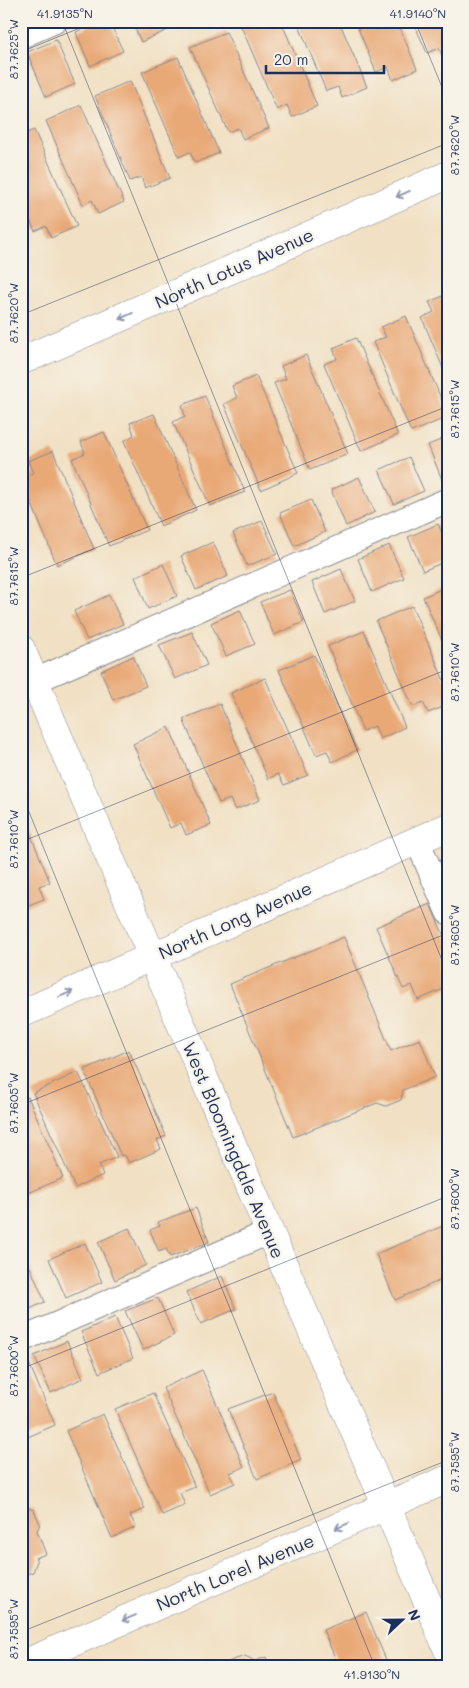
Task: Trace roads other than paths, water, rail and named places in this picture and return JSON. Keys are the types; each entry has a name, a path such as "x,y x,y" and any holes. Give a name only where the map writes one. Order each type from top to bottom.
{"street":[{"name":"North Lotus Avenue","path":"21,361 448,175"},
{"name":"West Bloomingdale Avenue","path":"21,649 28,684 152,956 448,1650"},
{"name":"North Long Avenue","path":"21,1014 448,827"},
{"name":"North Lorel Avenue","path":"21,1665 448,1479"}],"lane":[{"path":"21,36 55,21"},
{"path":"28,684 448,500"},
{"path":"417,840 448,912"},
{"path":"21,1340 269,1232"}]}
